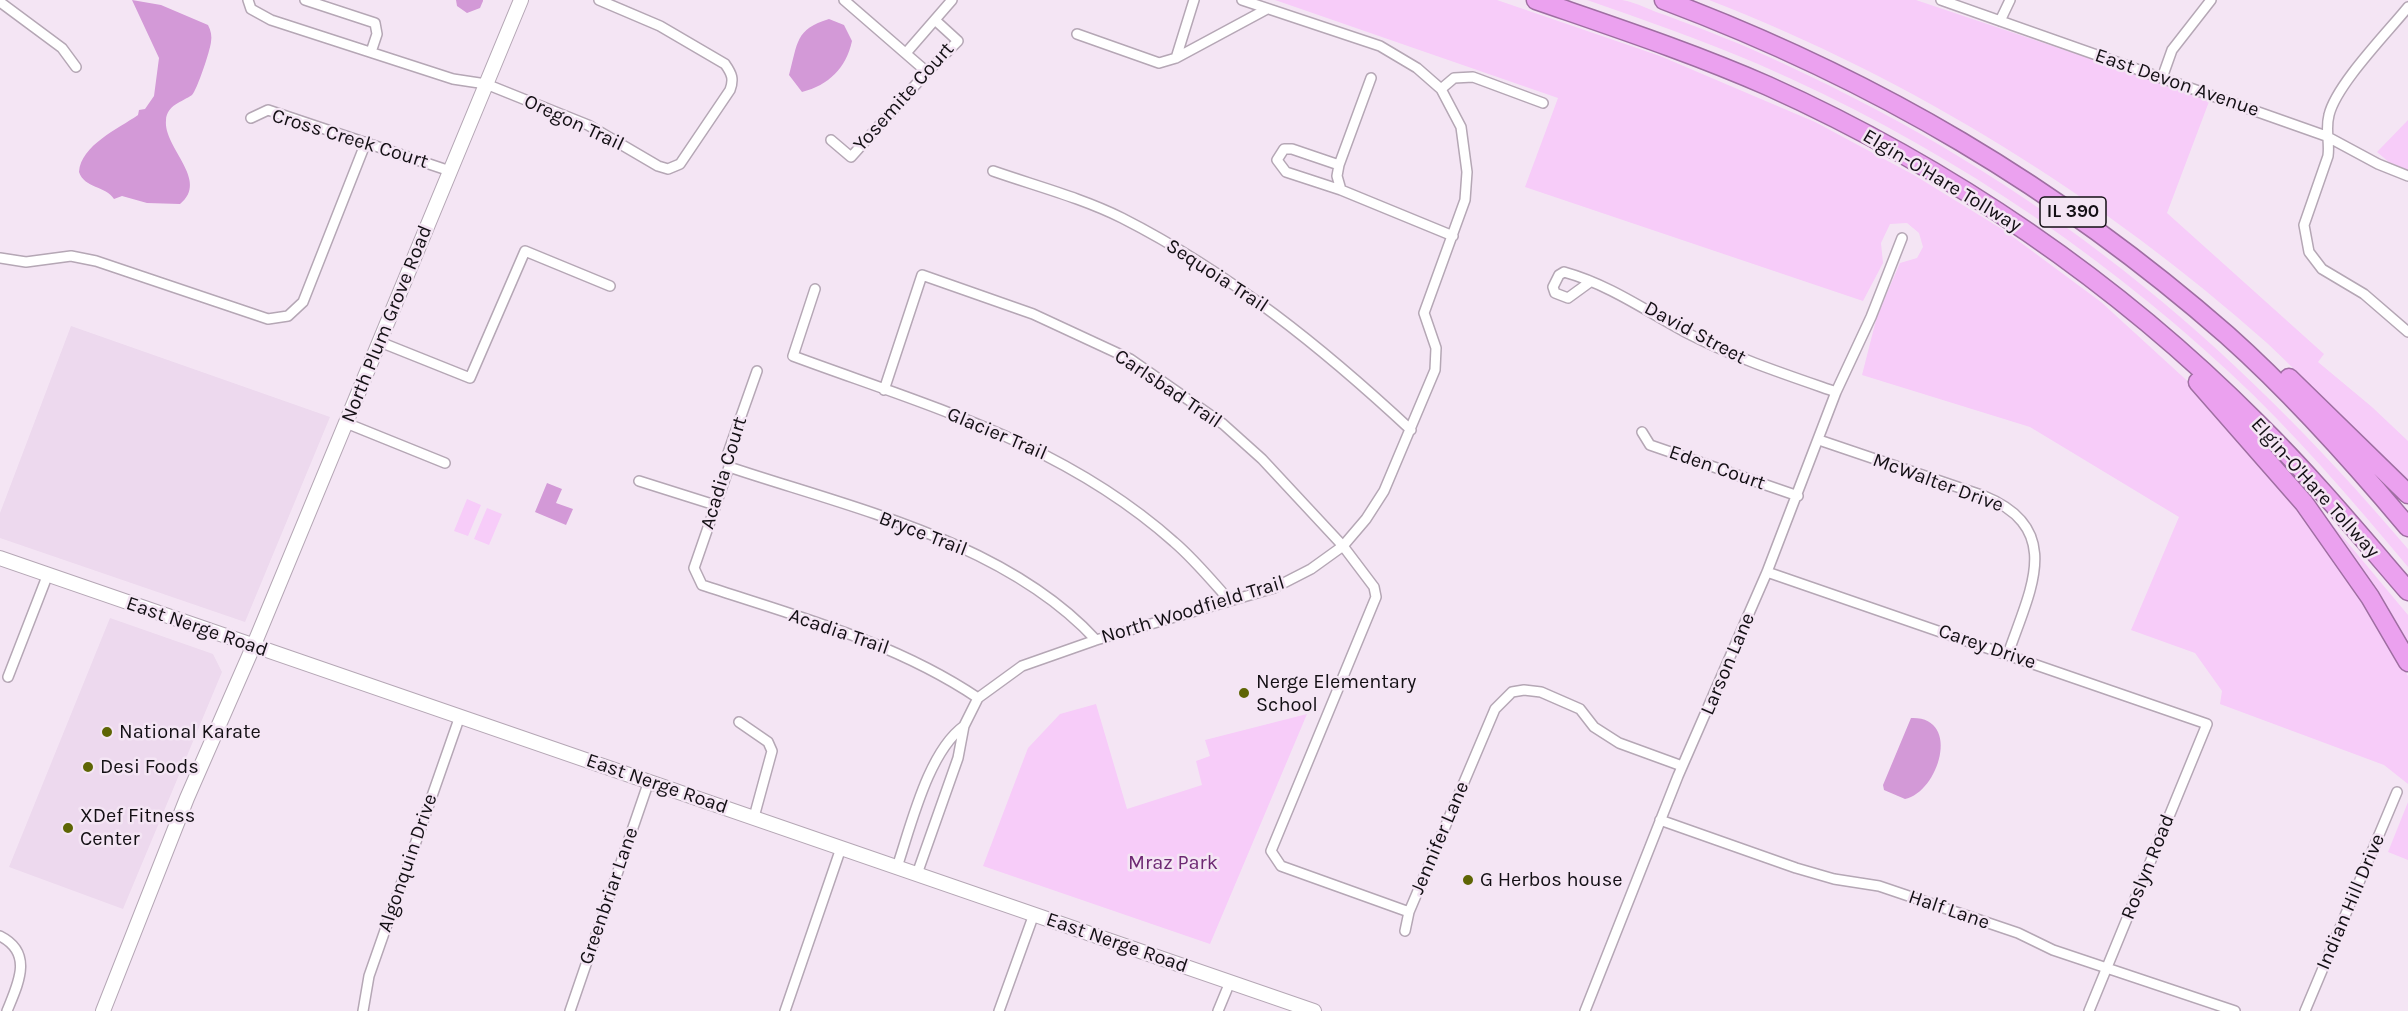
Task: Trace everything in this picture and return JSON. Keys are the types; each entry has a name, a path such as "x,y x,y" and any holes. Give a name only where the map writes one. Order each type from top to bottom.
{"highway":[{"name":"Elgin-O'Hare Tollway","path":"1536,0 1725,68 1876,139 1975,197 2027,231 2120,300 2169,341 2290,457 2408,591"},
{"name":"IL 390","path":"1664,0 1806,57 1884,96 1971,146 2112,240 2228,336 2322,429 2408,527"},
{"path":"2228,336 2262,354 2408,494"},
{"path":"2169,341 2196,379 2249,436 2304,502 2370,597 2408,662"}],"main road":[{"name":"North Plum Grove Road","path":"103,1011 187,798 253,647 521,0"},
{"name":"East Nerge Road","path":"0,558 1314,1011"}],"street":[{"name":"Oregon Trail","path":"248,0 251,9 271,20 453,79 486,84 588,125 658,166 668,169 680,164 690,153 730,90 733,80 732,73 725,64 660,26 599,0"},
{"path":"305,0 375,23 377,34 371,52"},
{"path":"844,0 927,72"},
{"name":"Yosemite Court","path":"906,53 952,0"},
{"path":"1176,58 1194,0"},
{"path":"1242,0 1380,46 1417,68 1441,89 1454,78 1473,77 1543,103"},
{"name":"East Devon Avenue","path":"1941,0 2326,136 2378,164 2408,176"},
{"path":"2000,21 2010,0"},
{"path":"2162,78 2172,50 2211,0"},
{"path":"0,2 62,48 76,67"},
{"path":"2408,7 2333,102 2326,136 2330,146 2328,156 2304,225 2309,252 2322,269 2364,294 2408,332"},
{"path":"1077,34 1159,63 1176,58 1267,9"},
{"name":"Yosemite Court","path":"831,140 850,157 958,41 935,20"},
{"path":"1341,190 1337,176 1339,165 1371,78"},
{"name":"North Woodfield Trail","path":"917,874 958,758 964,726 978,698 1022,666 1096,640 1254,595 1291,580 1343,546 1366,519 1384,491 1411,430 1436,364 1436,348 1424,320 1425,308 1465,200 1467,172 1461,127 1441,89"},
{"name":"Cross Creek Court","path":"251,118 268,110 450,171"},
{"path":"0,258 26,262 71,256 96,261 268,319 288,316 303,302 366,142"},
{"path":"1339,165 1292,148 1284,149 1277,160 1286,172 1341,190 1453,236"},
{"name":"Sequoia Trail","path":"993,171 1120,218 1227,279 1346,369 1411,430"},
{"name":"Larson Lane","path":"1585,1011 1682,766 1767,572 1836,392 1871,316 1902,238"},
{"path":"380,342 470,378 525,251 610,286"},
{"name":"Carlsbad Trail","path":"884,390 922,275 1033,314 1130,359 1223,424 1254,452 1343,546"},
{"name":"David Street","path":"1590,282 1644,306 1688,333 1737,358 1836,392"},
{"name":"Glacier Trail","path":"815,289 793,356 1016,439 1089,479 1174,542 1230,601"},
{"name":"Acadia Court","path":"696,576 694,568 729,467 728,453 757,371"},
{"path":"346,423 445,464"},
{"name":"Eden Court","path":"1642,432 1650,445 1798,496"},
{"name":"McWalter Drive","path":"1819,440 1984,496 2006,505 2021,518 2032,538 2036,566 2008,654"},
{"name":"Bryce Trail","path":"729,467 962,548 1000,567 1041,593 1081,624 1096,640"},
{"path":"639,481 715,505"},
{"name":"Jennifer Lane","path":"1343,546 1374,587 1376,597 1271,851 1281,866 1409,912 1495,709 1512,692 1541,692 1568,702 1580,709 1606,736 1682,766"},
{"name":"Carey Drive","path":"1767,572 2207,724"},
{"path":"8,677 48,574"},
{"name":"Acadia Trail","path":"696,576 702,585 897,652 945,675 978,698"},
{"name":"Algonquin Drive","path":"363,1011 369,976 460,716"},
{"path":"739,722 768,742 772,752 754,817"},
{"name":"Roslyn Road","path":"2089,1011 2207,724"},
{"name":"North Woodfield Trail","path":"897,867 930,777 955,733 964,726"},
{"name":"Greenbriar Lane","path":"570,1011 649,781"},
{"name":"Indian Hill Drive","path":"2305,1011 2397,792"},
{"name":"Half Lane","path":"1660,820 1796,868 1834,879 1879,886 2018,933 2053,950 2106,969 2235,1011"},
{"path":"785,1011 841,848"},
{"path":"1405,931 1409,912"},
{"path":"999,1011 1034,914"},
{"path":"0,936 13,944 22,966 7,1011"},
{"path":"1218,1011 1230,982"}],"shaded area":[{"path":"132,0 161,5 208,25 211,31 208,53 194,92 172,107 166,120 171,142 188,174 190,185 188,195 180,204 147,203 122,196 114,199 85,181 79,172 81,162 93,146 138,115 139,110 145,109 154,96 159,58"},
{"path":"456,0 483,1 480,8 467,13 457,6"},
{"path":"829,19 844,25 852,41 849,51 835,74 820,85 802,92 789,75 797,46 810,27"},
{"path":"71,326 330,417 245,622 0,538 0,513"},
{"path":"547,483 562,489 556,503 573,509 566,525 535,512"},
{"path":"110,618 213,654 222,672 123,909 9,867"},
{"path":"1911,718 1927,721 1936,729 1940,741 1940,755 1927,783 1917,793 1905,799 1884,790 1883,785"}],"green space":[{"path":"1275,0 1497,0 1660,56 1815,122 1914,175 2005,231 2101,302 2194,387 2307,519 2374,617 2408,676 2408,784 2384,765 2220,704 2222,691 2195,653 2131,630 2179,517 2030,427 1862,375 1877,316 1900,263 1917,258 1923,247 1919,233 1907,223 1890,224 1881,243 1883,263 1863,301 1525,187 1558,98"},
{"path":"1587,0 1622,0 1633,3 1782,63 1875,109 1962,159 2045,212 2123,270 2198,332 2270,399 2340,472 2408,549 2408,567 2322,466 2253,395 2176,325 2122,280 2065,238 2007,198 1947,161 1822,94 1716,47"},
{"path":"1709,0 1916,0 2210,99 2167,213 2324,354 2318,362 2372,407 2408,441 2408,485 2267,343 2140,239 2073,192 1932,105 1785,31"},
{"path":"2408,120 2408,170 2390,163 2377,152"},
{"path":"2307,494 2408,615 2408,648"},
{"path":"467,499 481,505 468,536 454,531"},
{"path":"487,508 502,514 489,545 474,539"},
{"name":"Mraz Park","path":"1096,704 1127,809 1202,785 1196,761 1210,756 1205,740 1307,714 1210,944 983,866 1028,748 1060,714"},
{"path":"2408,802 2408,860 2388,852"}],"place":[{"name":"Nerge Elementary School","path":"1244,693"},
{"name":"National Karate","path":"107,732"},
{"name":"Desi Foods","path":"88,767"},
{"name":"XDef Fitness Center","path":"68,828"},
{"name":"G Herbos house","path":"1468,880"}]}
